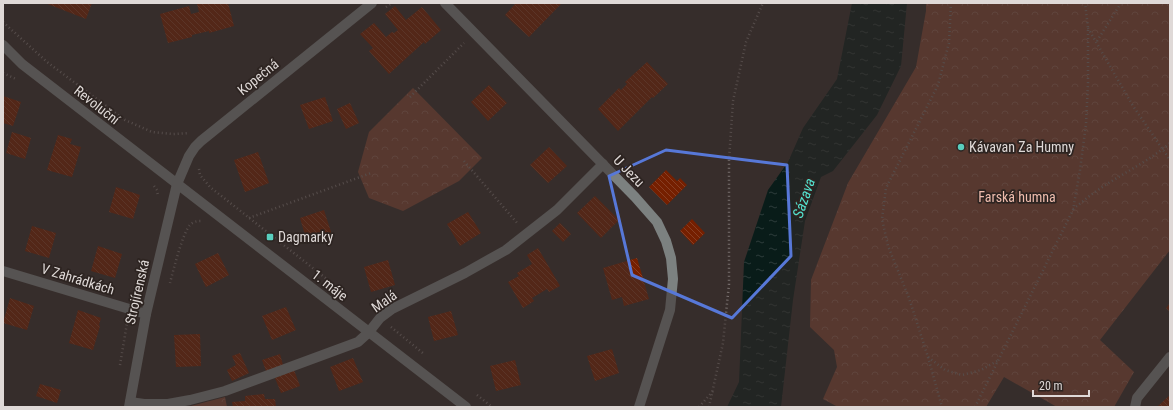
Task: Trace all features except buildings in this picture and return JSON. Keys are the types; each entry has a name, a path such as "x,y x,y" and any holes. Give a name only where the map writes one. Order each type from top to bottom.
{"street":[{"name":"Kopečná","path":"177,184 189,156 201,141 372,3"},
{"name":"U Jezu","path":"445,3 635,197 657,222 666,241 671,258 673,279 670,310 639,407"},
{"name":"Revoluční","path":"3,45 22,64 177,184"},
{"path":"3,56 22,64"},
{"name":"Malá","path":"129,404 168,404 224,391 358,342 369,332 380,318 392,309 472,269 506,250 557,210 603,164"},
{"name":"1. máje","path":"177,184 466,407"},
{"name":"Strojírenská","path":"129,404 146,314 177,184"},
{"name":"V Zahrádkách","path":"3,271 146,314"},
{"path":"1135,407 1137,398 1170,357"}],"path":[{"path":"709,407 723,343 729,284 729,160 733,101 746,42 763,3"},
{"path":"942,407 909,298 888,246 882,219 886,188 938,85 949,43 951,3"},
{"path":"975,407 1073,210 1086,124 1088,28 1085,3"},
{"path":"1097,41 1121,3"},
{"path":"3,22 47,62 125,120 152,132 173,134 196,132"},
{"path":"1088,28 1097,41 1133,106 1170,160"},
{"path":"410,97 474,33"},
{"path":"3,73 17,79"},
{"path":"1073,210 1098,190 1131,171 1170,143"},
{"path":"464,161 526,234"},
{"path":"199,164 200,175 210,186 330,281"},
{"path":"233,227 249,217 371,173"},
{"path":"153,183 157,190 158,203"},
{"path":"169,287 185,233 191,224 196,222"},
{"path":"120,369 130,309"},
{"path":"380,318 428,358"},
{"path":"928,357 945,370 962,375 981,370 999,360"},
{"path":"699,407 713,390"},
{"path":"475,394 492,407"}],"highlighted area":[{"path":"666,150 787,165 791,256 732,318 632,275 609,176"}],"green space":[{"name":"Farská humna","path":"926,3 1170,3 1170,250 1100,340 1134,372 1114,407 1057,407 1004,377 986,407 838,407 823,399 837,367 834,350 810,327 811,280 848,183 916,67 926,11"},
{"path":"413,88 482,158 459,181 403,211 369,198 358,172 369,132"},
{"path":"225,397 227,407 176,407 191,406"}],"water":[{"name":"Sázava","path":"852,3 907,3 901,66 877,115 833,171 821,177 805,221 793,300 781,407 727,407 739,382 744,262 768,190 788,162 803,128 837,79"}],"place":[{"name":"Kávavan Za Humny","path":"961,147"},
{"name":"Dagmarky","path":"270,237"}]}
